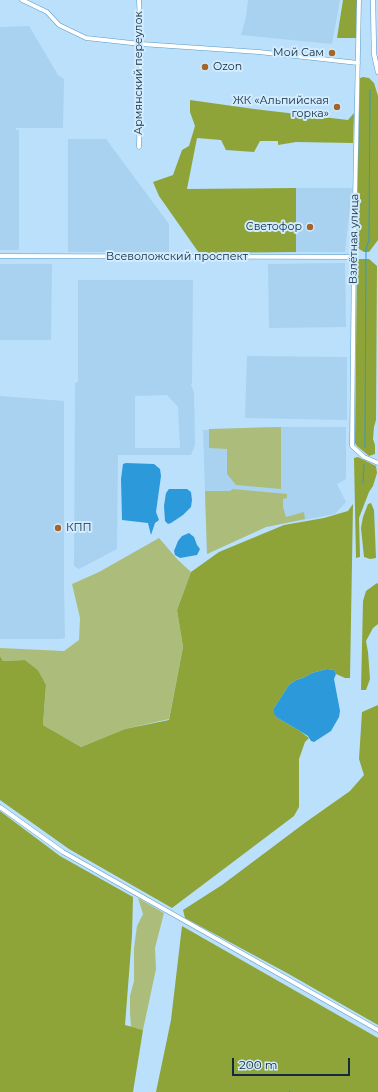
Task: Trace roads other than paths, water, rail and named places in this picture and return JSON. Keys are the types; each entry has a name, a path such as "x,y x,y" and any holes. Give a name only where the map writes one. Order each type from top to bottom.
{"street":[{"path":"22,0 47,12 58,25 86,38 141,44 259,52 358,63"},
{"name":"Армянский переулок","path":"139,0 141,44 139,147"},
{"name":"Взлётная улица","path":"359,0 352,446 364,457 378,463"},
{"path":"373,0 374,54 378,72"},
{"name":"Всеволожский проспект","path":"0,256 354,257"},
{"path":"0,807 63,852 378,1030"}],"water":[{"path":"123,464 154,464 160,469 161,476 156,512 159,520 155,523 151,535 148,523 122,520 121,479"},
{"path":"169,489 187,489 191,492 192,500 191,507 183,515 168,524 165,521 164,506 166,493"},
{"path":"189,533 194,537 200,549 197,555 180,558 175,555 174,551 182,536"},
{"path":"327,669 334,670 336,674 334,679 340,711 339,717 331,731 314,742 311,741 308,736 276,717 274,708 289,685 312,673"}],"waterway":[{"path":"365,447 366,249 369,240 370,90"},
{"path":"363,483 364,465"}],"place":[{"name":"Мой Сам","path":"332,53"},
{"name":"Ozon","path":"205,67"},
{"name":"ЖК «Альпийская горка»","path":"337,107"},
{"name":"Светофор","path":"310,227"},
{"name":"КПП","path":"58,528"}]}
